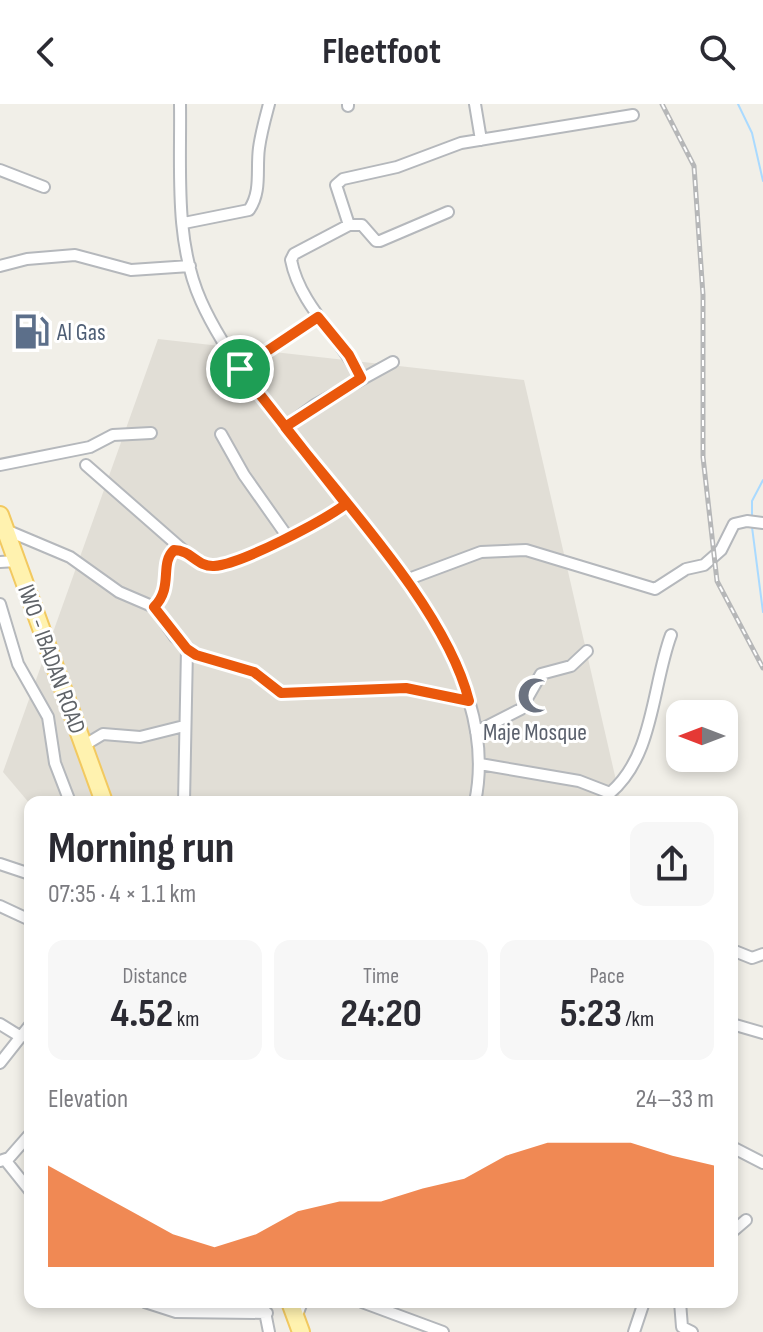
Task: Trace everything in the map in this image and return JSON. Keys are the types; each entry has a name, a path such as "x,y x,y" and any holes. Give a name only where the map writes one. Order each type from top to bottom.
{"main road":[{"name":"IWO - IBADAN ROAD","path":"2,524 8,562 102,796"}],"street":[{"path":"180,104 184,223 190,266 206,312 240,369 406,580 458,667 476,732 480,764 476,796"},
{"path":"184,223 249,210 252,206 258,194 258,149 269,104"},
{"path":"475,104 481,140"},
{"path":"349,225 337,181 397,167 447,147 633,115"},
{"path":"0,170 44,187"},
{"path":"361,378 349,355 318,317 291,260 294,254 349,225 362,225 376,241 380,241 448,212"},
{"path":"0,266 66,255 131,270 168,270 190,266"},
{"path":"240,369 318,317"},
{"path":"285,427 361,378 393,362"},
{"path":"0,465 90,447 113,435 151,433"},
{"path":"221,434 244,475 287,536"},
{"path":"86,465 183,550 200,563 212,566 258,551 317,524 346,504"},
{"path":"406,580 481,552 526,550 655,589 686,569 704,565 721,550 734,524 747,521 763,523"},
{"path":"2,524 70,557 119,592 154,607 187,649 196,655 254,672 281,693 406,688 469,701"},
{"path":"154,607 167,587 168,556 174,550 183,550"},
{"path":"0,604 18,664 48,717 55,763 68,796"},
{"path":"480,764 579,781 610,793 627,779 639,754 671,635"},
{"path":"184,796 187,649"},
{"path":"476,732 521,709 541,674 571,666 587,651"},
{"path":"83,746 103,734 140,737 184,726"},
{"path":"0,864 24,872"},
{"path":"0,906 24,917"},
{"path":"738,952 752,958 763,954"},
{"path":"0,1024 21,1037"},
{"path":"738,1026 763,1033"},
{"path":"0,1063 24,1033"},
{"path":"24,1139 1,1160 24,1185"},
{"path":"738,1150 763,1163"},
{"path":"738,1227 746,1220"},
{"path":"164,1308 176,1312 265,1308 269,1332"},
{"path":"383,1308 443,1332"},
{"path":"634,1332 642,1308"},
{"path":"683,1308 686,1331"}],"shaded area":[{"path":"158,339 524,380 620,796 24,797 3,772"}],"waterway":[{"path":"738,104 752,133 763,181"},
{"path":"752,516 752,501 763,480"},
{"path":"752,527 763,612"}],"railway":[{"path":"662,104 694,166 703,295 703,457 717,581 763,668"}],"place":[{"name":"Al Gas","path":"31,332"},
{"name":"Maje Mosque","path":"535,695"}],"route":[{"path":"240,369 258,396 285,427 346,504 327,518 317,524 223,564 205,565 183,550 174,550 167,560 165,593 154,607 187,649 196,655 254,672 281,693 406,688 469,701 458,667 406,580 285,427 297,416 361,378 349,355 318,317 240,369"}]}
